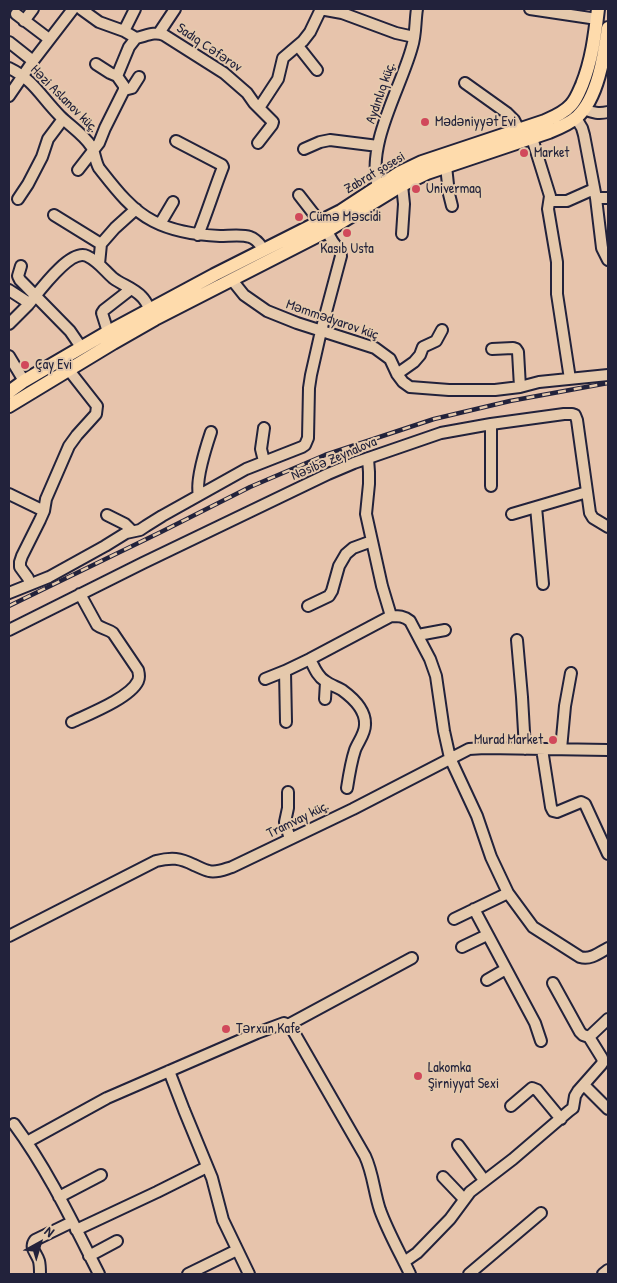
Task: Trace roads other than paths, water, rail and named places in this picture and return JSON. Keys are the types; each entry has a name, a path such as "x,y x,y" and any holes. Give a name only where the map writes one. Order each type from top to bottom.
{"main road":[{"name":"Zabrat şosesi","path":"324,227 341,211 399,174 422,162 555,117 571,105 575,100 591,59 598,14"},
{"path":"580,113 591,95 600,71 608,28"},
{"name":"Zabrat şosesi","path":"27,387 81,347 214,275 266,255 427,173 559,128 580,113"},
{"name":"Zabrat şosesi","path":"9,392 27,387 68,369 155,319 232,280 266,255"},
{"path":"9,406 27,387"}],"street":[{"path":"33,9 20,18 49,39"},
{"path":"9,96 49,39 73,9"},
{"path":"81,9 99,22 124,31 136,38 129,47 117,76"},
{"path":"124,31 135,9"},
{"path":"159,33 175,9"},
{"path":"259,108 278,79 283,58 298,46 310,32 321,9 342,11 396,33 414,37"},
{"name":"Aydınlıq küç.","path":"378,187 375,176 378,146 413,46 417,9"},
{"path":"530,9 598,14"},
{"name":"Sadıq Cəfərov","path":"136,38 159,33 187,48 224,73 247,93 273,122 258,143"},
{"path":"9,42 33,61"},
{"path":"298,46 317,70"},
{"path":"78,170 99,143 104,128 124,90 124,86 117,76 96,64"},
{"name":"Həzi Aslanov küç.","path":"9,68 23,76 39,91 63,119 88,143 94,151 99,168 136,209 152,221 198,235 249,236 258,242 266,255"},
{"path":"124,90 132,88 139,77"},
{"path":"465,83 507,113 514,120 519,130"},
{"path":"608,112 598,114 580,113 595,193 602,248 608,260"},
{"path":"18,199 42,157 48,139 63,119"},
{"path":"532,138 550,200 548,209 558,269 557,294 570,379"},
{"path":"304,149 330,140 378,146"},
{"path":"176,141 223,167 198,235"},
{"path":"446,166 452,206"},
{"path":"402,185 404,204 402,234"},
{"path":"550,200 567,200 595,193 608,198"},
{"path":"9,593 49,577 126,533 140,530 246,469 302,447 308,442 309,388 314,360 342,252 299,195"},
{"path":"160,224 173,202"},
{"path":"99,264 101,244 136,209"},
{"path":"54,216 101,244"},
{"path":"9,324 65,263 74,256 81,254 86,255 99,264 112,277 132,289 143,298 150,310"},
{"path":"21,266 18,276 32,299 70,331 81,347"},
{"name":"Məmmədyarov küç","path":"232,280 244,295 266,311 375,348 390,359 397,374 410,387 477,391 608,375"},
{"path":"108,332 102,313 132,289"},
{"path":"9,290 32,299"},
{"path":"397,374 414,362 424,348 436,341 442,330"},
{"path":"492,349 516,349 518,352 520,387"},
{"path":"9,356 27,387"},
{"path":"30,584 20,568 20,562 70,446 77,435 96,414 97,410 97,406 68,369"},
{"name":"Nəsibə Zeynalova","path":"9,630 328,474 441,433 491,424 564,414 575,415 590,512 593,518 608,527"},
{"path":"491,424 491,486"},
{"path":"264,428 261,448 264,461"},
{"path":"199,495 198,486 211,432"},
{"path":"368,458 370,472 366,514 382,586 391,616"},
{"path":"512,514 587,492"},
{"path":"9,494 44,510"},
{"path":"536,507 543,584"},
{"path":"107,515 125,524 132,531"},
{"path":"308,606 329,596 339,566 346,554 353,548 372,542"},
{"path":"72,722 128,693 139,680 140,675 114,633 97,625 80,594"},
{"path":"265,679 286,671 391,616 406,617 412,623 436,676 444,732 450,758 477,816 491,857 508,893 533,927 580,957 591,958 608,948"},
{"path":"418,635 444,630"},
{"path":"517,640 525,749"},
{"path":"310,659 316,672 326,682 353,699 359,706 365,720 366,726 355,749 347,788"},
{"path":"286,671 286,722"},
{"path":"561,749 565,706 571,673"},
{"path":"325,699 326,682"},
{"name":"Tramvay küç.","path":"9,936 156,861 176,858 208,871 218,871 232,867 353,809 469,749 608,750"},
{"path":"542,749 553,811 557,812 581,802 584,804 608,854"},
{"path":"288,792 288,808 285,822 290,839"},
{"path":"454,919 508,893"},
{"path":"474,909 536,1023 541,1041"},
{"path":"462,947 488,935"},
{"path":"288,1025 412,958"},
{"path":"487,980 506,970"},
{"path":"404,1262 417,1253 450,1219 470,1192 513,1159 573,1108 578,1091 601,1066 602,1058 589,1037 580,1032 552,983"},
{"path":"589,1037 608,1019"},
{"path":"27,1142 108,1098 284,1023 288,1025 296,1036 365,1156 382,1217 410,1274"},
{"path":"169,1071 208,1167 223,1220 249,1274"},
{"path":"584,1085 608,1109"},
{"path":"511,1106 534,1088 561,1119"},
{"path":"11,1123 27,1142 59,1197 99,1274"},
{"path":"458,1145 484,1180"},
{"path":"40,1274 39,1260 32,1246 35,1240 157,1192 208,1167"},
{"path":"59,1197 101,1176"},
{"path":"442,1177 464,1199"},
{"path":"469,1274 541,1213"},
{"path":"89,1256 117,1242"},
{"path":"188,1274 237,1250"},
{"path":"603,1274 608,1270"}],"railway":[{"path":"9,606 250,487 325,455 434,419 510,401 608,383"}],"place":[{"name":"Mədəniyyət Evi","path":"425,122"},
{"name":"Market","path":"524,153"},
{"name":"Univermaq","path":"416,189"},
{"name":"Cümə Məscidi","path":"299,217"},
{"name":"Kasıb Usta","path":"347,233"},
{"name":"Çay Evi","path":"25,365"},
{"name":"Murad Market","path":"553,740"},
{"name":"Tərxun Kafe","path":"226,1029"},
{"name":"Lakomka Şirniyyat Sexi","path":"418,1076"}]}
